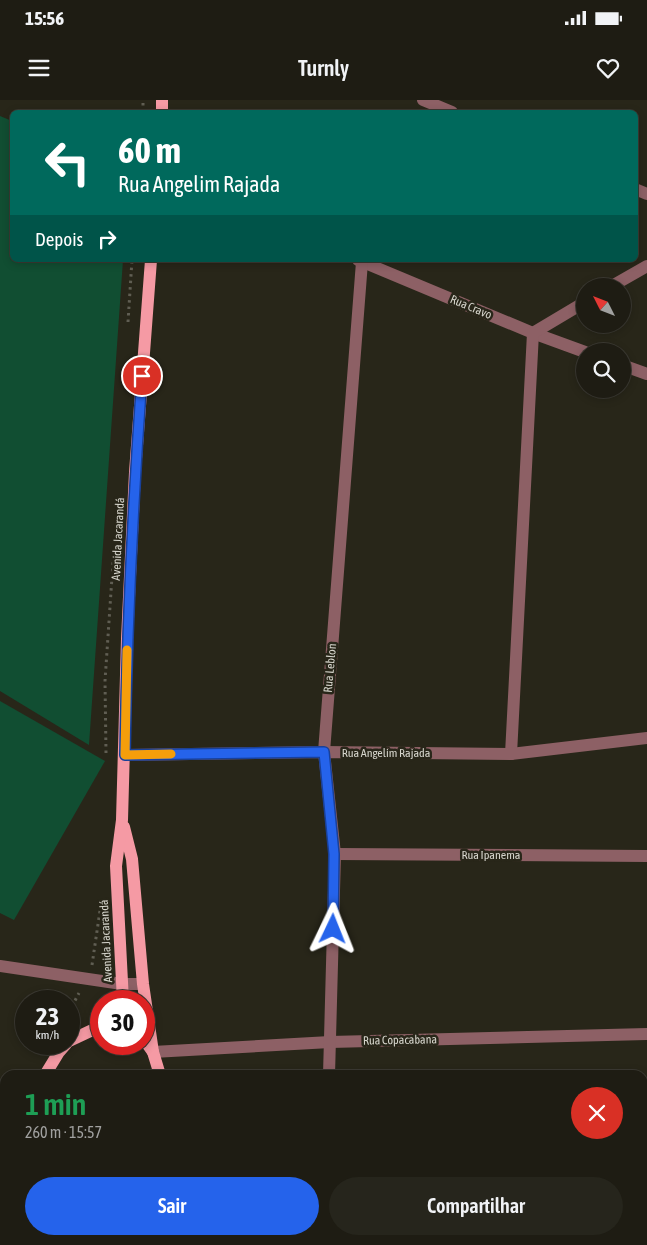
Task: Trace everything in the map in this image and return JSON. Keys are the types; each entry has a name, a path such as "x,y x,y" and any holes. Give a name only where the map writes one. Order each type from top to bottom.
{"main road":[{"name":"Avenida Jacarandá","path":"122,990 116,866 122,820 135,472 151,262"},
{"name":"Avenida Jacarandá","path":"122,820 132,859 143,990"},
{"path":"48,1070 57,1055"},
{"name":"Avenida Jacarandá","path":"154,1055 158,1070"}],"street":[{"path":"422,100 447,110"},
{"name":"Rua Leblon","path":"329,1070 334,854 324,752 360,262"},
{"name":"Rua Cravo","path":"362,262 533,333 576,349"},
{"path":"626,278 647,266"},
{"path":"512,754 533,333 576,307"},
{"path":"631,368 647,374"},
{"name":"Rua Angelim Rajada","path":"125,755 324,752 512,754 647,738"},
{"name":"Rua Ipanema","path":"334,854 647,856"},
{"path":"0,966 122,984 143,984"},
{"name":"Rua Copacabana","path":"155,1052 330,1042 647,1034"}],"green space":[{"path":"0,116 10,120 10,262 123,262 89,745 0,691"},
{"path":"0,701 105,761 14,920 0,913"}],"slow traffic":[{"path":"127,650 125,755 171,754"}],"route":[{"path":"142,376 135,472 125,755 324,752 334,854 333,929"}]}
